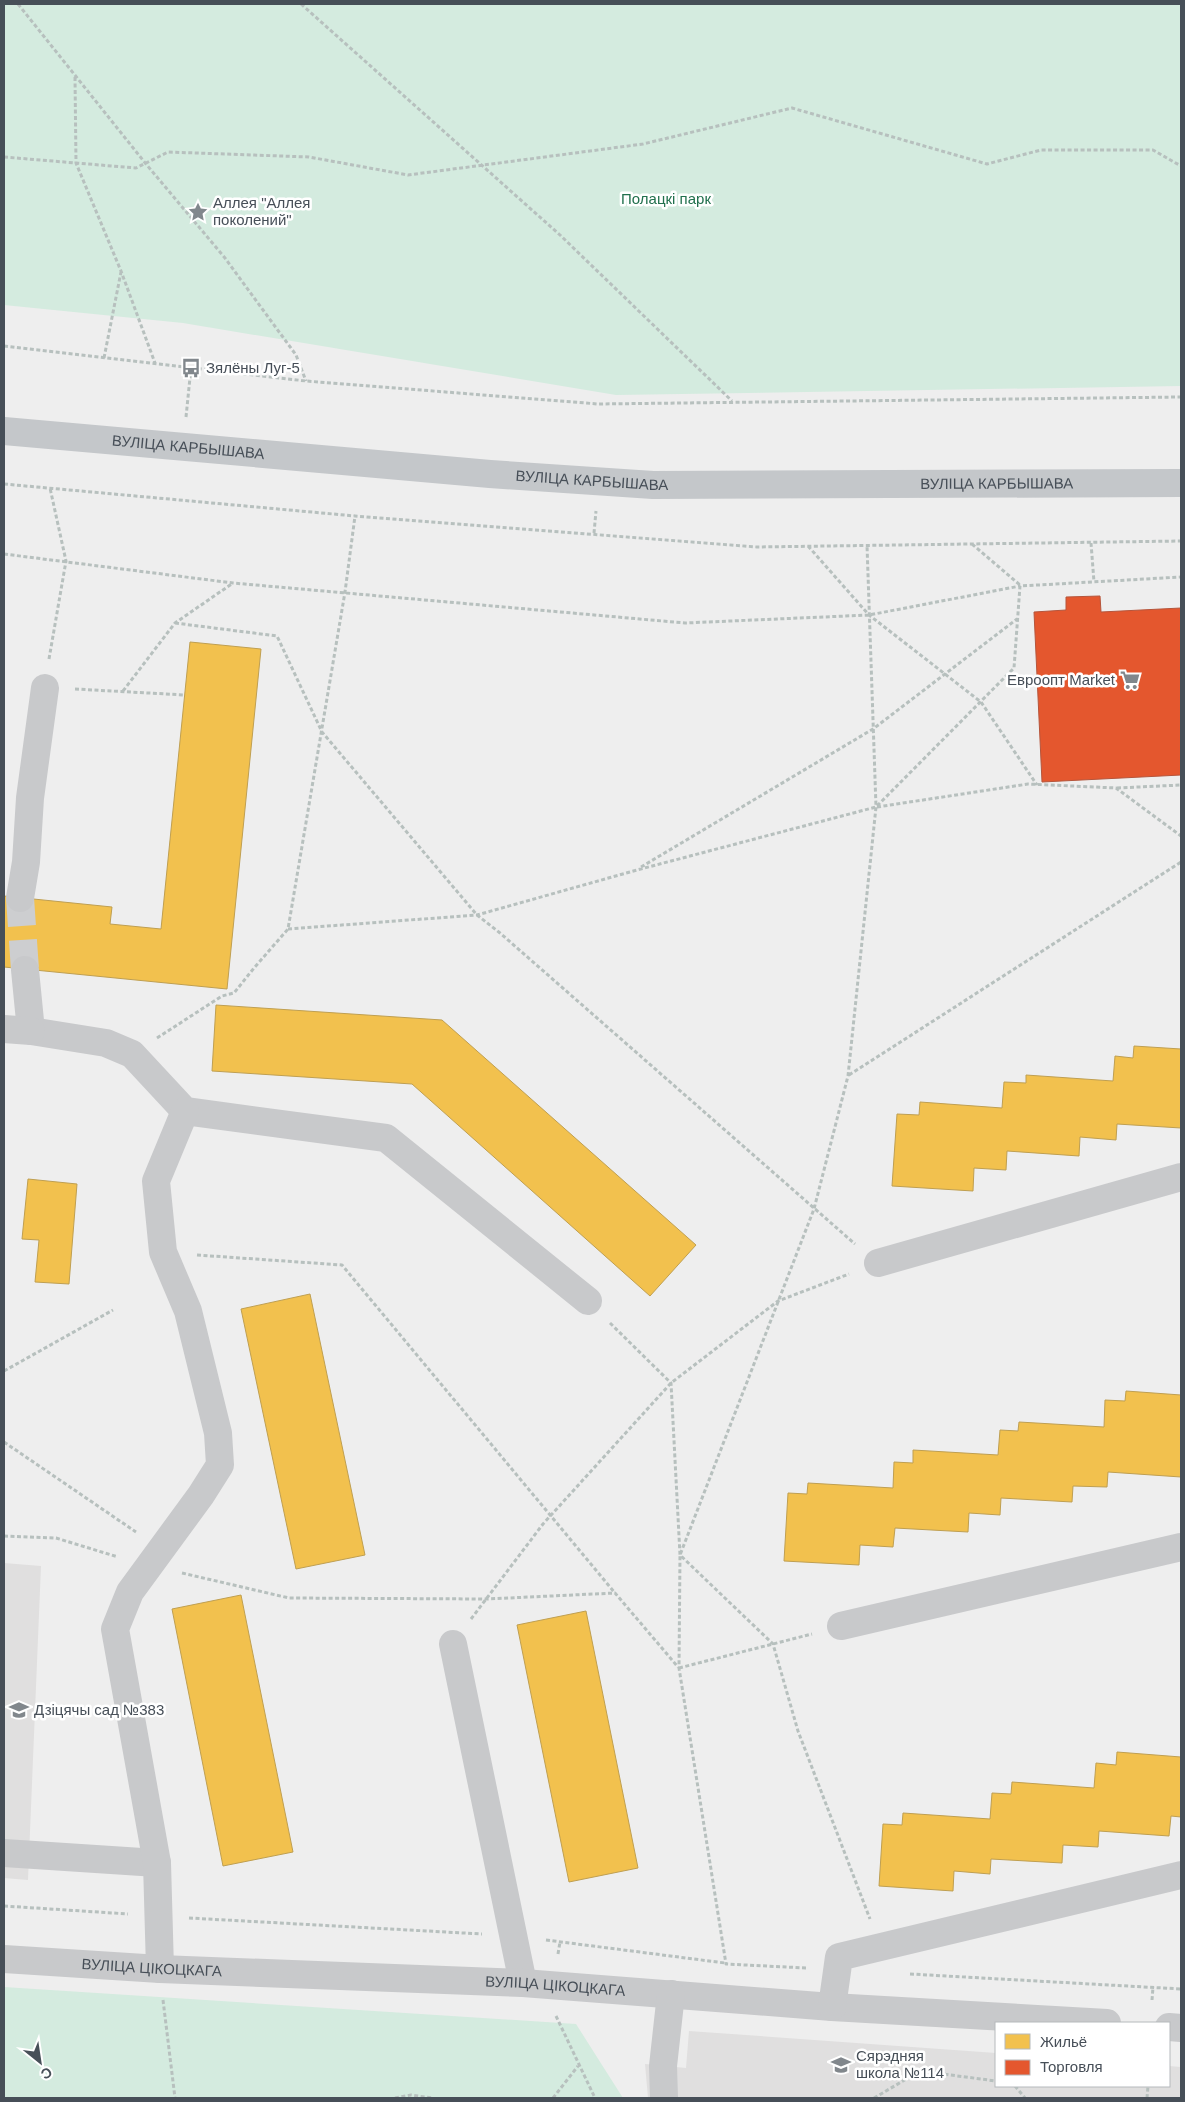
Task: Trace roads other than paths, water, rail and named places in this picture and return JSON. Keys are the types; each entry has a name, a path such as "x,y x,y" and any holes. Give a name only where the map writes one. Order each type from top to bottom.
{"main road":[{"name":"ВУЛІЦА КАРБЫШАВА","path":"4,431 471,472 653,485 1181,483"}],"street":[{"path":"20,898 26,862 30,798 45,688"},
{"path":"25,970 31,1031"},
{"path":"4,1029 31,1031 106,1043 132,1054 185,1111 386,1138 588,1301"},
{"path":"160,1969 158,1863 115,1629 130,1592 201,1495 220,1465 218,1433 188,1311 164,1252 156,1181 185,1111"},
{"path":"878,1263 1181,1177"},
{"path":"841,1626 1181,1547"},
{"path":"453,1644 523,1983"},
{"path":"4,1853 158,1863"},
{"path":"832,2007 839,1957 1181,1875"},
{"name":"ВУЛІЦА ЦІКОЦКАГА","path":"4,1960 160,1969 523,1983 832,2007 1090,2022"},
{"path":"664,2098 663,2066 671,1994"}],"tunnel":[{"path":"20,898 25,970"}],"place":[{"name":"Аллея \"Аллея поколений\"","path":"198,212"},
{"name":"Зялёны Луг-5","path":"191,368"},
{"name":"Евроопт Market","path":"1130,680"},
{"name":"Дзіцячы сад №383","path":"19,1710"},
{"name":"Сярэдняя школа №114","path":"841,2065"}],"park label":[{"name":"Полацкі парк","path":"666,199"}]}
